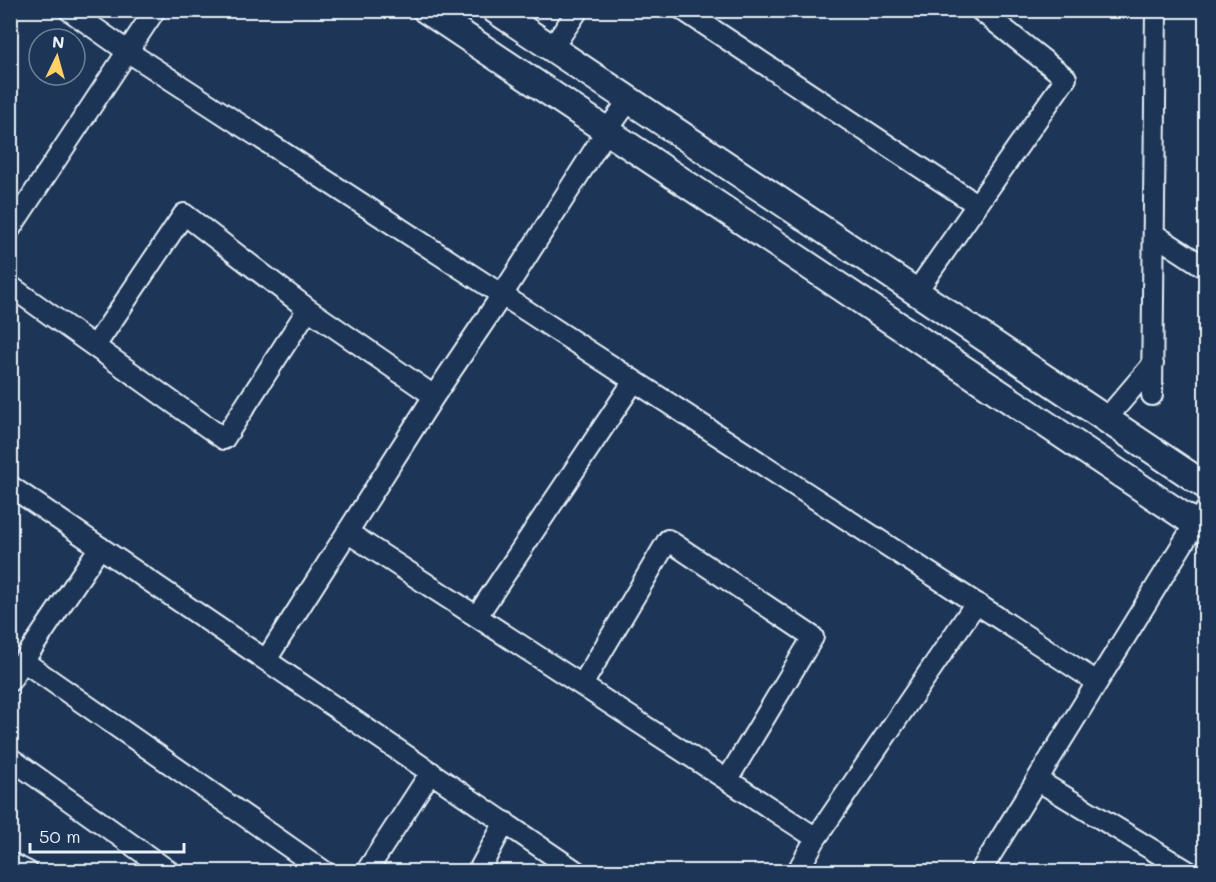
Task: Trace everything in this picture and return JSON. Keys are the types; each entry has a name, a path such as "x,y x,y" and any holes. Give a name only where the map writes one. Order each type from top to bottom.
{"street":[{"path":"69,10 128,51 1098,682"},
{"path":"10,229 155,10"},
{"path":"426,10 606,132 1202,522 1098,682 980,872"},
{"path":"495,10 1206,486"},
{"path":"552,48 578,10"},
{"path":"683,10 976,204"},
{"path":"916,292 1066,78 980,10"},
{"path":"1152,395 1156,10"},
{"path":"266,660 434,396 629,100"},
{"path":"95,346 184,214 309,309 434,396"},
{"path":"1154,234 1206,268"},
{"path":"10,286 224,439 309,309"},
{"path":"1106,419 1153,364"},
{"path":"477,616 634,381"},
{"path":"10,486 578,872"},
{"path":"347,532 816,838"},
{"path":"582,685 668,540 813,637 727,780"},
{"path":"10,681 100,547"},
{"path":"797,872 816,838 976,603"},
{"path":"23,661 325,872"},
{"path":"10,758 171,872"},
{"path":"366,872 432,772"},
{"path":"1037,780 1189,872"},
{"path":"478,872 505,822"},
{"path":"10,863 28,872"}]}
